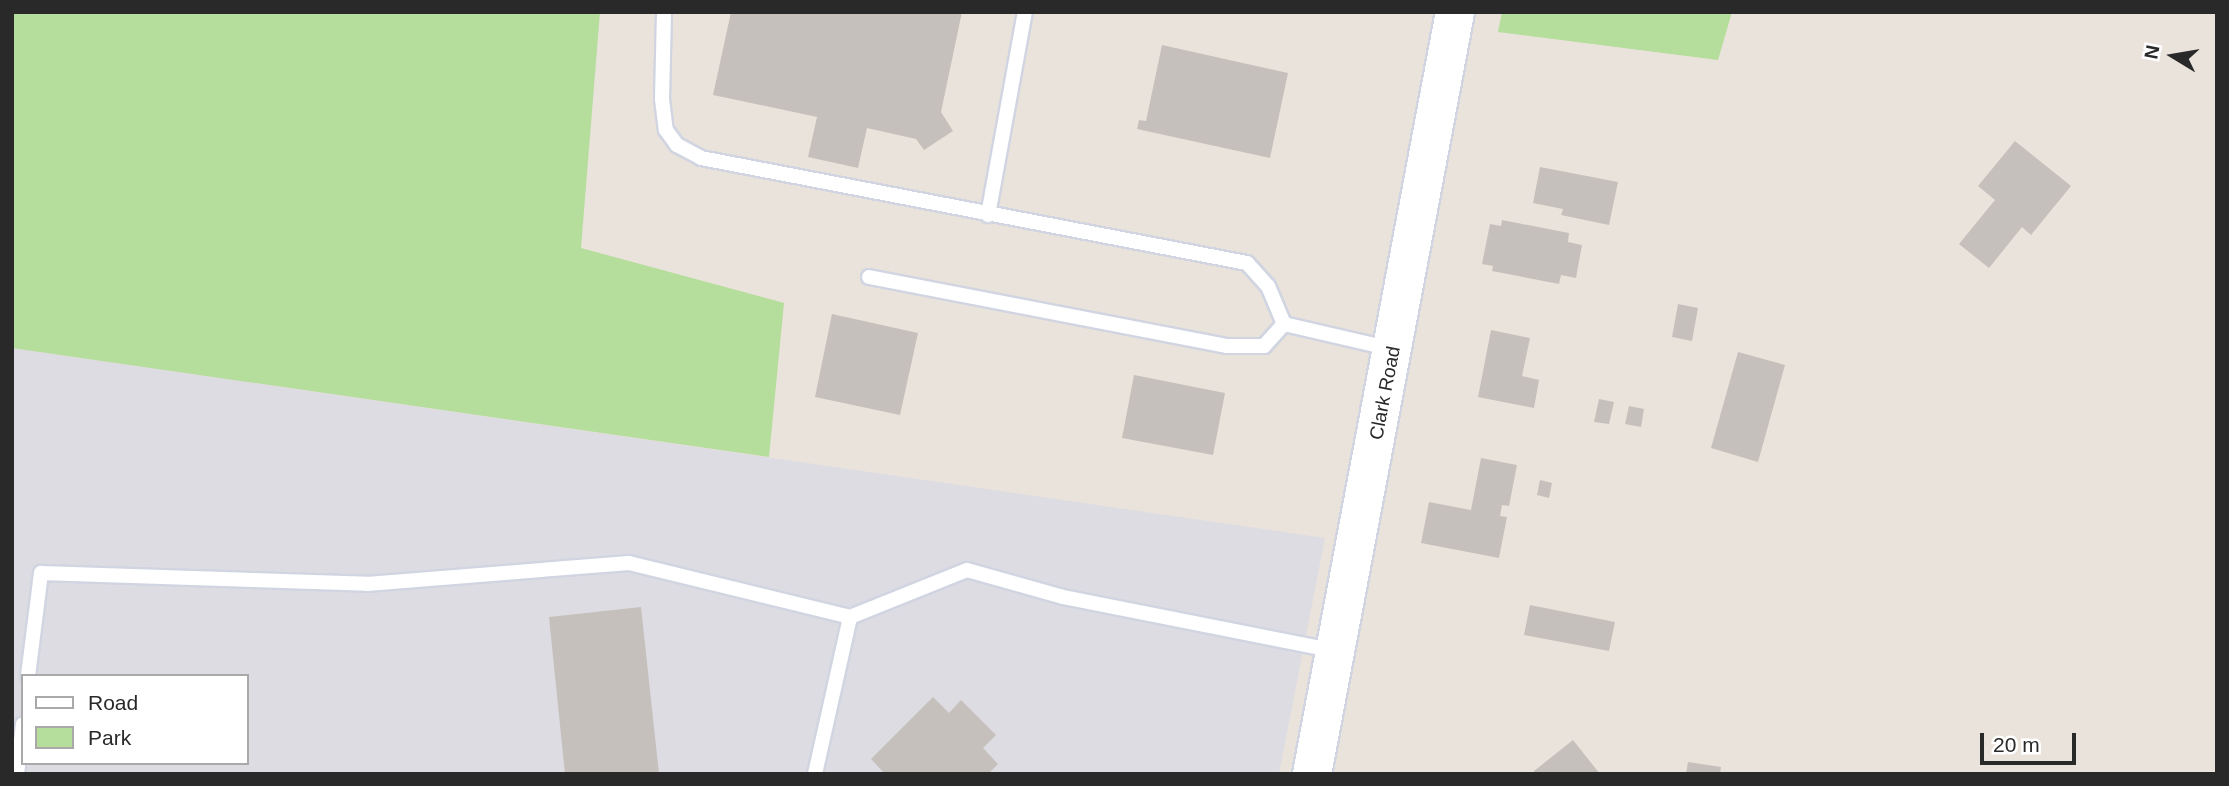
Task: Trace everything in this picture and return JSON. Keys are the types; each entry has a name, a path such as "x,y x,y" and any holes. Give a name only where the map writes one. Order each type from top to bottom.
{"street":[{"name":"Clark Road","path":"1312,774 1454,16"}],"lane":[{"path":"664,12 662,99 666,130 677,145 701,158 1247,263 1268,286 1284,324"},
{"path":"988,215 1025,12"},
{"path":"869,277 1227,346 1264,346 1284,324"},
{"path":"1284,324 1393,349"},
{"path":"29,674 41,573 367,584 629,563 850,617 967,570 1063,597 1336,651"},
{"path":"815,774 850,617"},
{"path":"17,774 21,741"}],"shaded area":[{"path":"12,348 1325,538 1279,774 12,774"}],"green space":[{"path":"12,12 600,12 581,248 784,303 769,457 12,348"},
{"path":"1502,12 1732,12 1718,60 1498,32"}],"building":[{"path":"731,12 962,12 941,112 953,131 924,150 916,139 867,128 858,168 808,157 817,117 713,95"},
{"path":"1162,45 1288,73 1270,158 1137,129 1139,120 1146,121"},
{"path":"2015,141 2071,186 2031,235 2022,227 1989,268 1959,244 1995,200 1978,186"},
{"path":"1540,167 1618,182 1609,225 1561,215 1563,209 1533,203"},
{"path":"1502,220 1569,233 1568,242 1582,245 1576,278 1561,275 1559,284 1492,271 1493,266 1482,264 1490,224 1501,226"},
{"path":"1678,304 1698,308 1692,341 1672,337"},
{"path":"832,314 918,333 900,415 815,397"},
{"path":"1491,330 1530,338 1522,376 1539,380 1534,408 1478,397"},
{"path":"1738,352 1785,365 1758,462 1711,448"},
{"path":"1134,375 1225,393 1213,455 1122,438"},
{"path":"1599,399 1614,402 1609,424 1594,422"},
{"path":"1629,406 1644,409 1641,427 1625,424"},
{"path":"1481,458 1517,465 1509,506 1502,505 1500,516 1507,517 1499,558 1421,543 1429,502 1471,510"},
{"path":"1540,480 1552,483 1549,498 1537,495"},
{"path":"1530,605 1615,622 1609,651 1524,635"},
{"path":"641,607 659,774 565,774 549,617"},
{"path":"933,697 949,713 961,700 996,735 983,748 998,764 988,774 885,774 871,759"},
{"path":"1573,740 1600,774 1536,774 1534,771"},
{"path":"1688,762 1721,767 1720,774 1686,774"}]}
